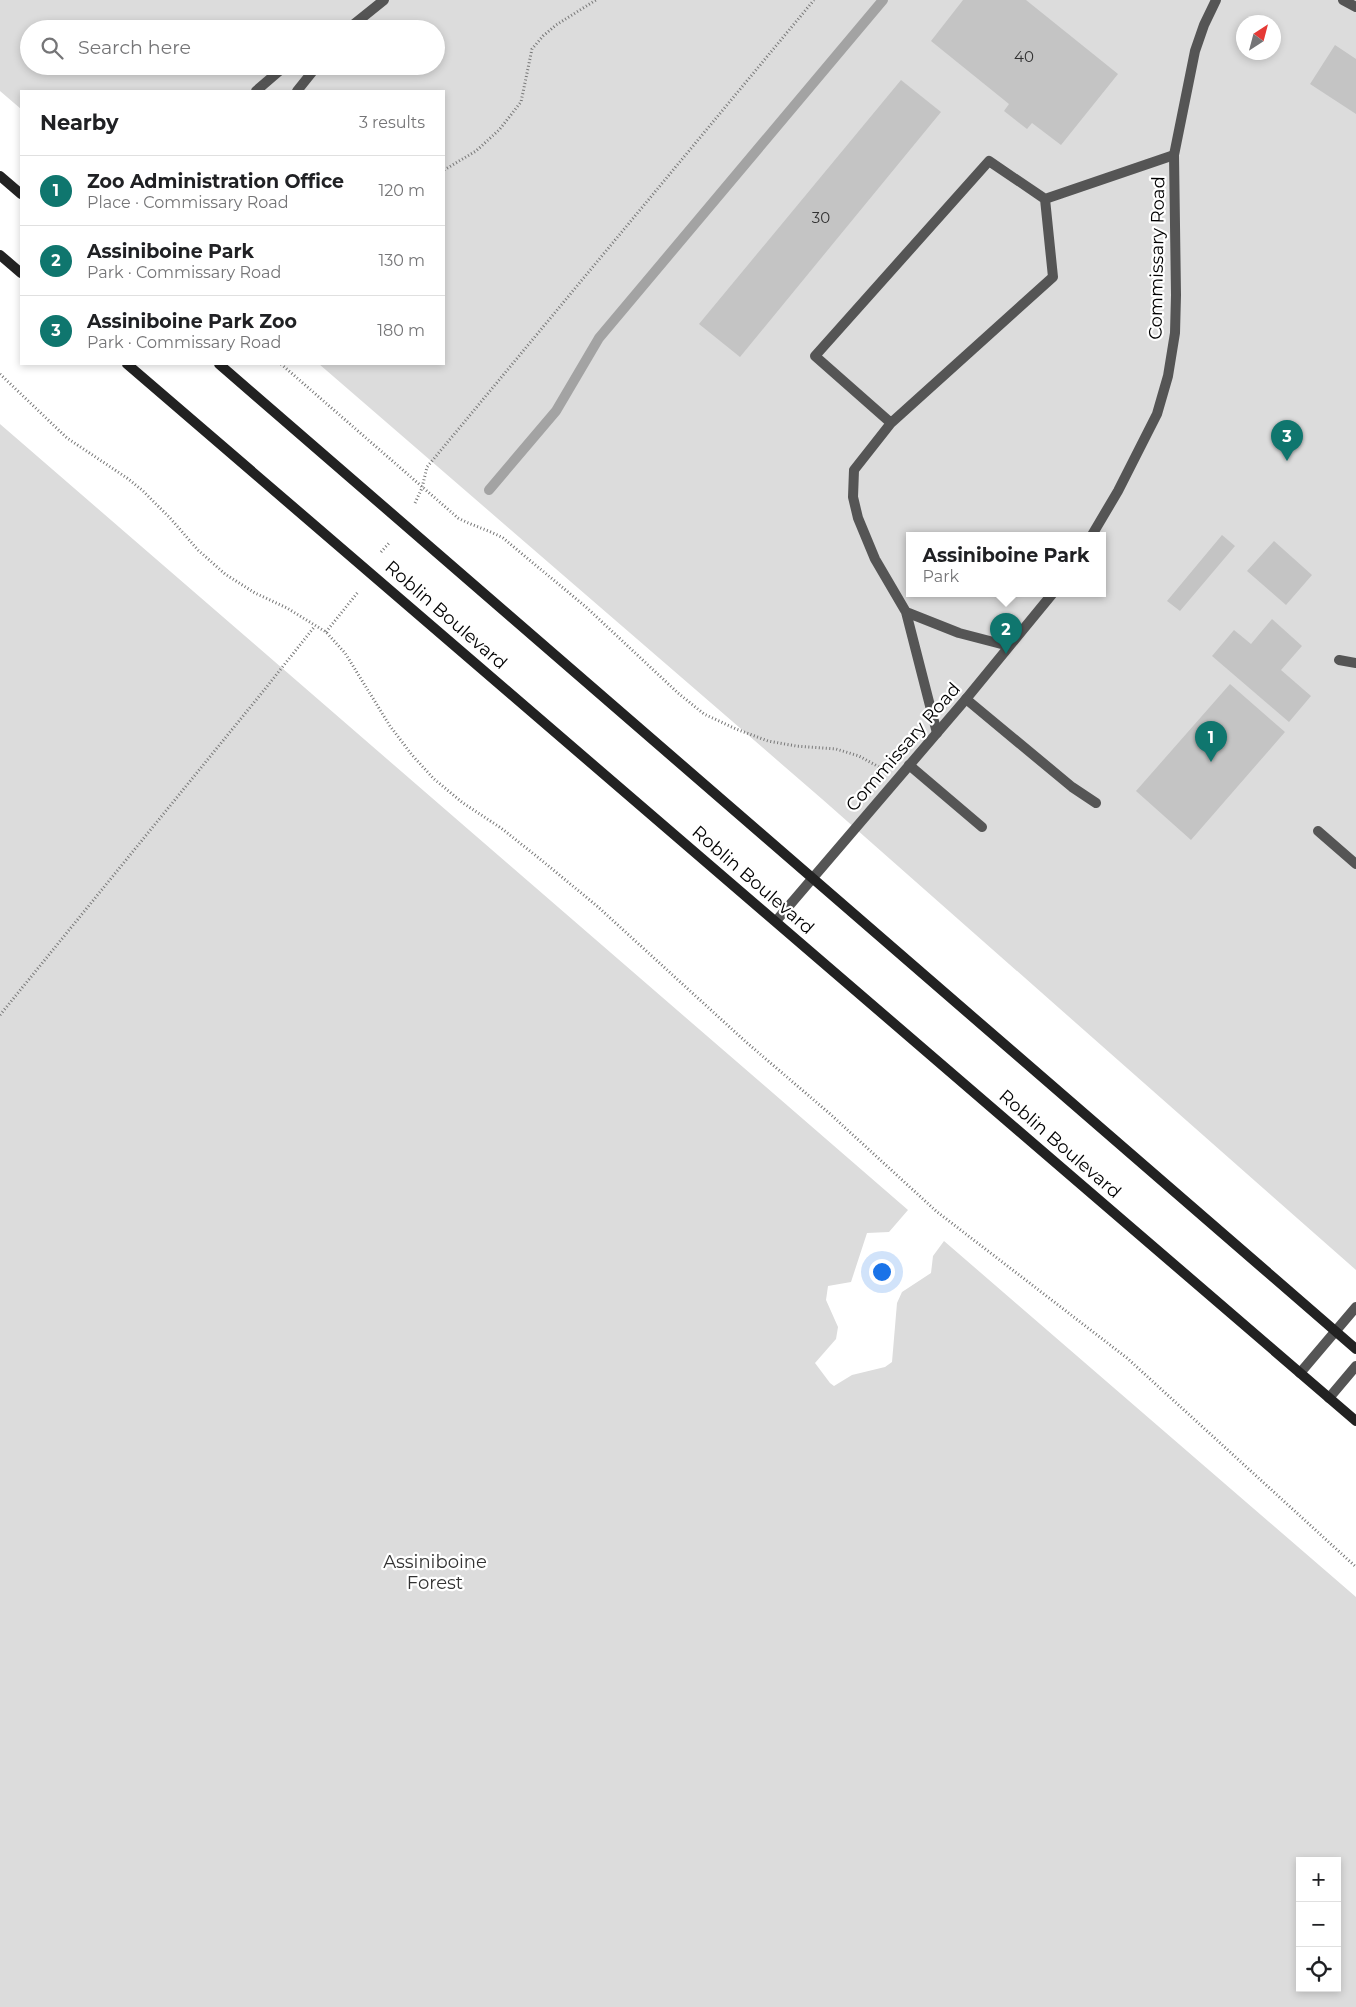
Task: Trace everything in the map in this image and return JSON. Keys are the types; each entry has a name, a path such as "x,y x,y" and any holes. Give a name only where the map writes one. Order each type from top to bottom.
{"main road":[{"path":"0,176 20,193"},
{"path":"0,255 20,272"},
{"name":"Roblin Boulevard","path":"128,365 1356,1421"},
{"path":"220,365 1356,1349"}],"street":[{"path":"359,20 384,0"},
{"name":"Commissary Road","path":"1094,532 1118,491 1157,414 1168,376 1175,334 1176,305 1174,155 1195,51 1204,25 1216,0"},
{"path":"1343,0 1356,7"},
{"path":"257,90 275,75"},
{"path":"298,90 310,75"},
{"path":"1045,199 1174,155"},
{"path":"891,422 815,356 990,162 1045,199"},
{"path":"937,733 906,612 875,559 858,518 853,497 854,470 891,422 1053,277 1045,199"},
{"name":"Commissary Road","path":"776,921 966,699 1050,597"},
{"path":"906,612 959,634 1010,646"},
{"path":"1339,660 1356,663"},
{"path":"966,699 1072,787 1096,803"},
{"path":"909,765 982,827"},
{"path":"1318,831 1356,864"},
{"path":"1300,1373 1356,1307"},
{"path":"1329,1398 1356,1366"}],"path":[{"path":"445,169 476,151 499,130 521,102 532,49 543,36 556,25 596,0"},
{"path":"326,632 359,590 367,569 405,524 422,488 427,468 814,0"},
{"path":"282,365 458,518 491,531 503,538 586,607 704,714 768,741 796,746 836,749 859,756 897,779"},
{"path":"0,374 67,438 142,490 198,550 225,574 255,593 287,608 326,632 345,653 390,726 412,755 434,778 464,803 524,846 597,906 936,1211 1128,1358 1356,1567"},
{"path":"0,1015 266,689 315,626"}],"green space":[{"path":"0,0 1356,0 1356,1270 822,799 320,365 445,365 445,90 20,90 20,108 0,91"},
{"name":"Assiniboine Forest","path":"0,424 908,1210 889,1232 867,1233 851,1282 828,1286 826,1300 838,1327 836,1339 815,1363 830,1383 834,1386 852,1375 885,1367 892,1362 897,1303 902,1292 931,1273 933,1256 944,1241 1356,1597 1356,2007 0,2007"}],"building":[{"path":"963,0 1026,0 1118,74 1061,145 1032,123 1027,129 1004,111 1009,104 931,41"},
{"path":"1335,45 1356,59 1356,114 1310,84"},
{"path":"901,80 941,112 740,357 699,324"},
{"path":"1222,535 1235,546 1180,611 1167,601"},
{"path":"1274,541 1312,575 1286,605 1247,571"},
{"path":"1272,619 1302,646 1281,670 1311,696 1289,722 1212,656 1234,630 1251,644"},
{"path":"1230,684 1285,732 1191,840 1136,791"}],"waterway":[{"path":"489,490 556,411 599,338 883,0"}],"place":[{"name":"Assiniboine Park Zoo","path":"1287,461"},
{"name":"Assiniboine Park","path":"1006,654"},
{"name":"Zoo Administration Office","path":"1211,762"}]}
